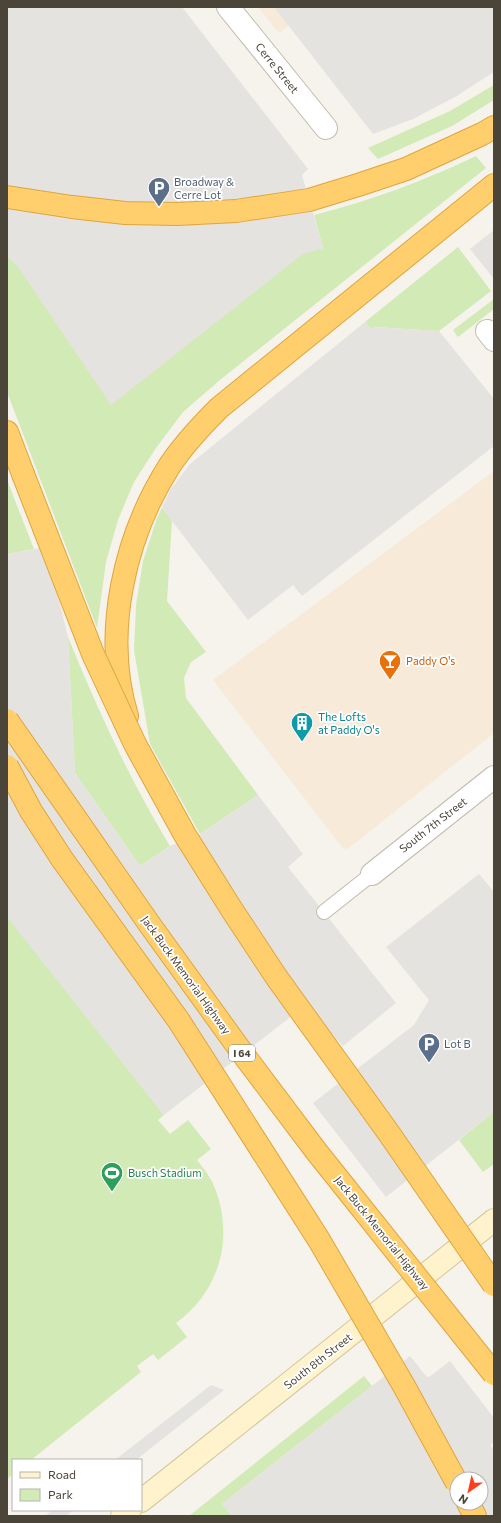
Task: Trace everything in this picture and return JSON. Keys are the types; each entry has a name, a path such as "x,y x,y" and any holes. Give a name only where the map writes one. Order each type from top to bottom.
{"highway":[{"path":"7,197 125,213 177,214 236,210 309,200 406,169 494,127"},
{"path":"494,185 219,408 194,434 170,465 153,494 140,526 126,567 117,630 117,666 124,704 134,739 184,836 276,978 391,1139 494,1288"},
{"path":"7,432 75,610 102,674 135,744 185,835 277,978 388,1132 494,1285"},
{"name":"Jack Buck Memorial Highway","path":"7,720 150,925 246,1058 316,1151 494,1374"},
{"name":"Jack Buck Memorial Highway","path":"7,748 243,1060 494,1380"},
{"path":"7,766 31,811 62,859 179,1021 319,1240 404,1386 450,1471"}],"main road":[{"name":"South 8th Street","path":"142,1500 494,1220"}],"street":[{"name":"Cerre Street","path":"228,7 326,128"},
{"name":"South 7th Street","path":"372,874 494,777"}],"lane":[{"path":"324,912 372,874"}],"shaded area":[{"name":"Broadway & Cerre Lot","path":"7,7 182,7 308,169 302,175 323,248 303,254 111,405 17,265 7,256"},
{"path":"258,7 312,7 279,33"},
{"path":"274,7 494,7 494,72 455,97 413,119 373,134"},
{"path":"494,230 494,279 470,249"},
{"path":"365,322 371,329 374,327 439,331 494,399 494,446 302,596 293,585 248,620 162,508 170,490 190,464"},
{"path":"494,471 494,733 349,848 344,849 213,680"},
{"path":"46,547 68,637 75,773 140,866 170,846 200,834 258,795 303,854 288,867 396,1003 343,1046 306,1005 164,1115 7,917 7,554"},
{"name":"Lot B","path":"479,874 494,892 494,1112 386,1197 313,1103 414,1025 429,1000 386,947"},
{"path":"410,1356 426,1376 429,1377 450,1361 494,1418 494,1442 490,1445 494,1450 494,1516 232,1516 222,1504"},
{"path":"211,1385 224,1390 137,1459 116,1459"},
{"path":"51,1511 73,1511 66,1516 45,1516"}],"green space":[{"path":"494,85 494,100 452,126 378,159 368,148 450,111"},
{"path":"476,156 486,168 220,380 183,412 156,448 134,482 118,520 106,562 97,628 7,392 7,256 17,265 303,253 323,248 314,215 396,190"},
{"path":"458,247 491,291 439,331 374,327 371,329 365,322"},
{"path":"494,299 494,309 458,337 453,330"},
{"path":"7,480 34,549 7,554"},
{"path":"162,508 172,520 167,601 206,652 191,662 184,678 186,698 258,795 200,834 150,744 134,650 136,605 143,561 157,518"},
{"path":"68,637 115,744 141,796 170,846 140,866 75,773"},
{"name":"Busch Stadium","path":"7,916 164,1115 158,1120 170,1134 188,1120 211,1149 197,1160 214,1186 220,1205 223,1224 223,1243 219,1262 213,1279 191,1310 176,1323 187,1337 158,1360 153,1354 137,1366 141,1372 32,1459 12,1459 12,1475 7,1479"},
{"path":"494,1112 494,1164 483,1172 459,1140"},
{"path":"364,1376 372,1386 222,1504 232,1516 189,1516"}],"place":[{"name":"Broadway & Cerre Lot","path":"159,208"},
{"name":"Paddy O's","path":"390,680"},
{"name":"The Lofts at Paddy O's","path":"302,742"},
{"name":"Lot B","path":"429,1064"},
{"name":"Busch Stadium","path":"112,1192"}]}
